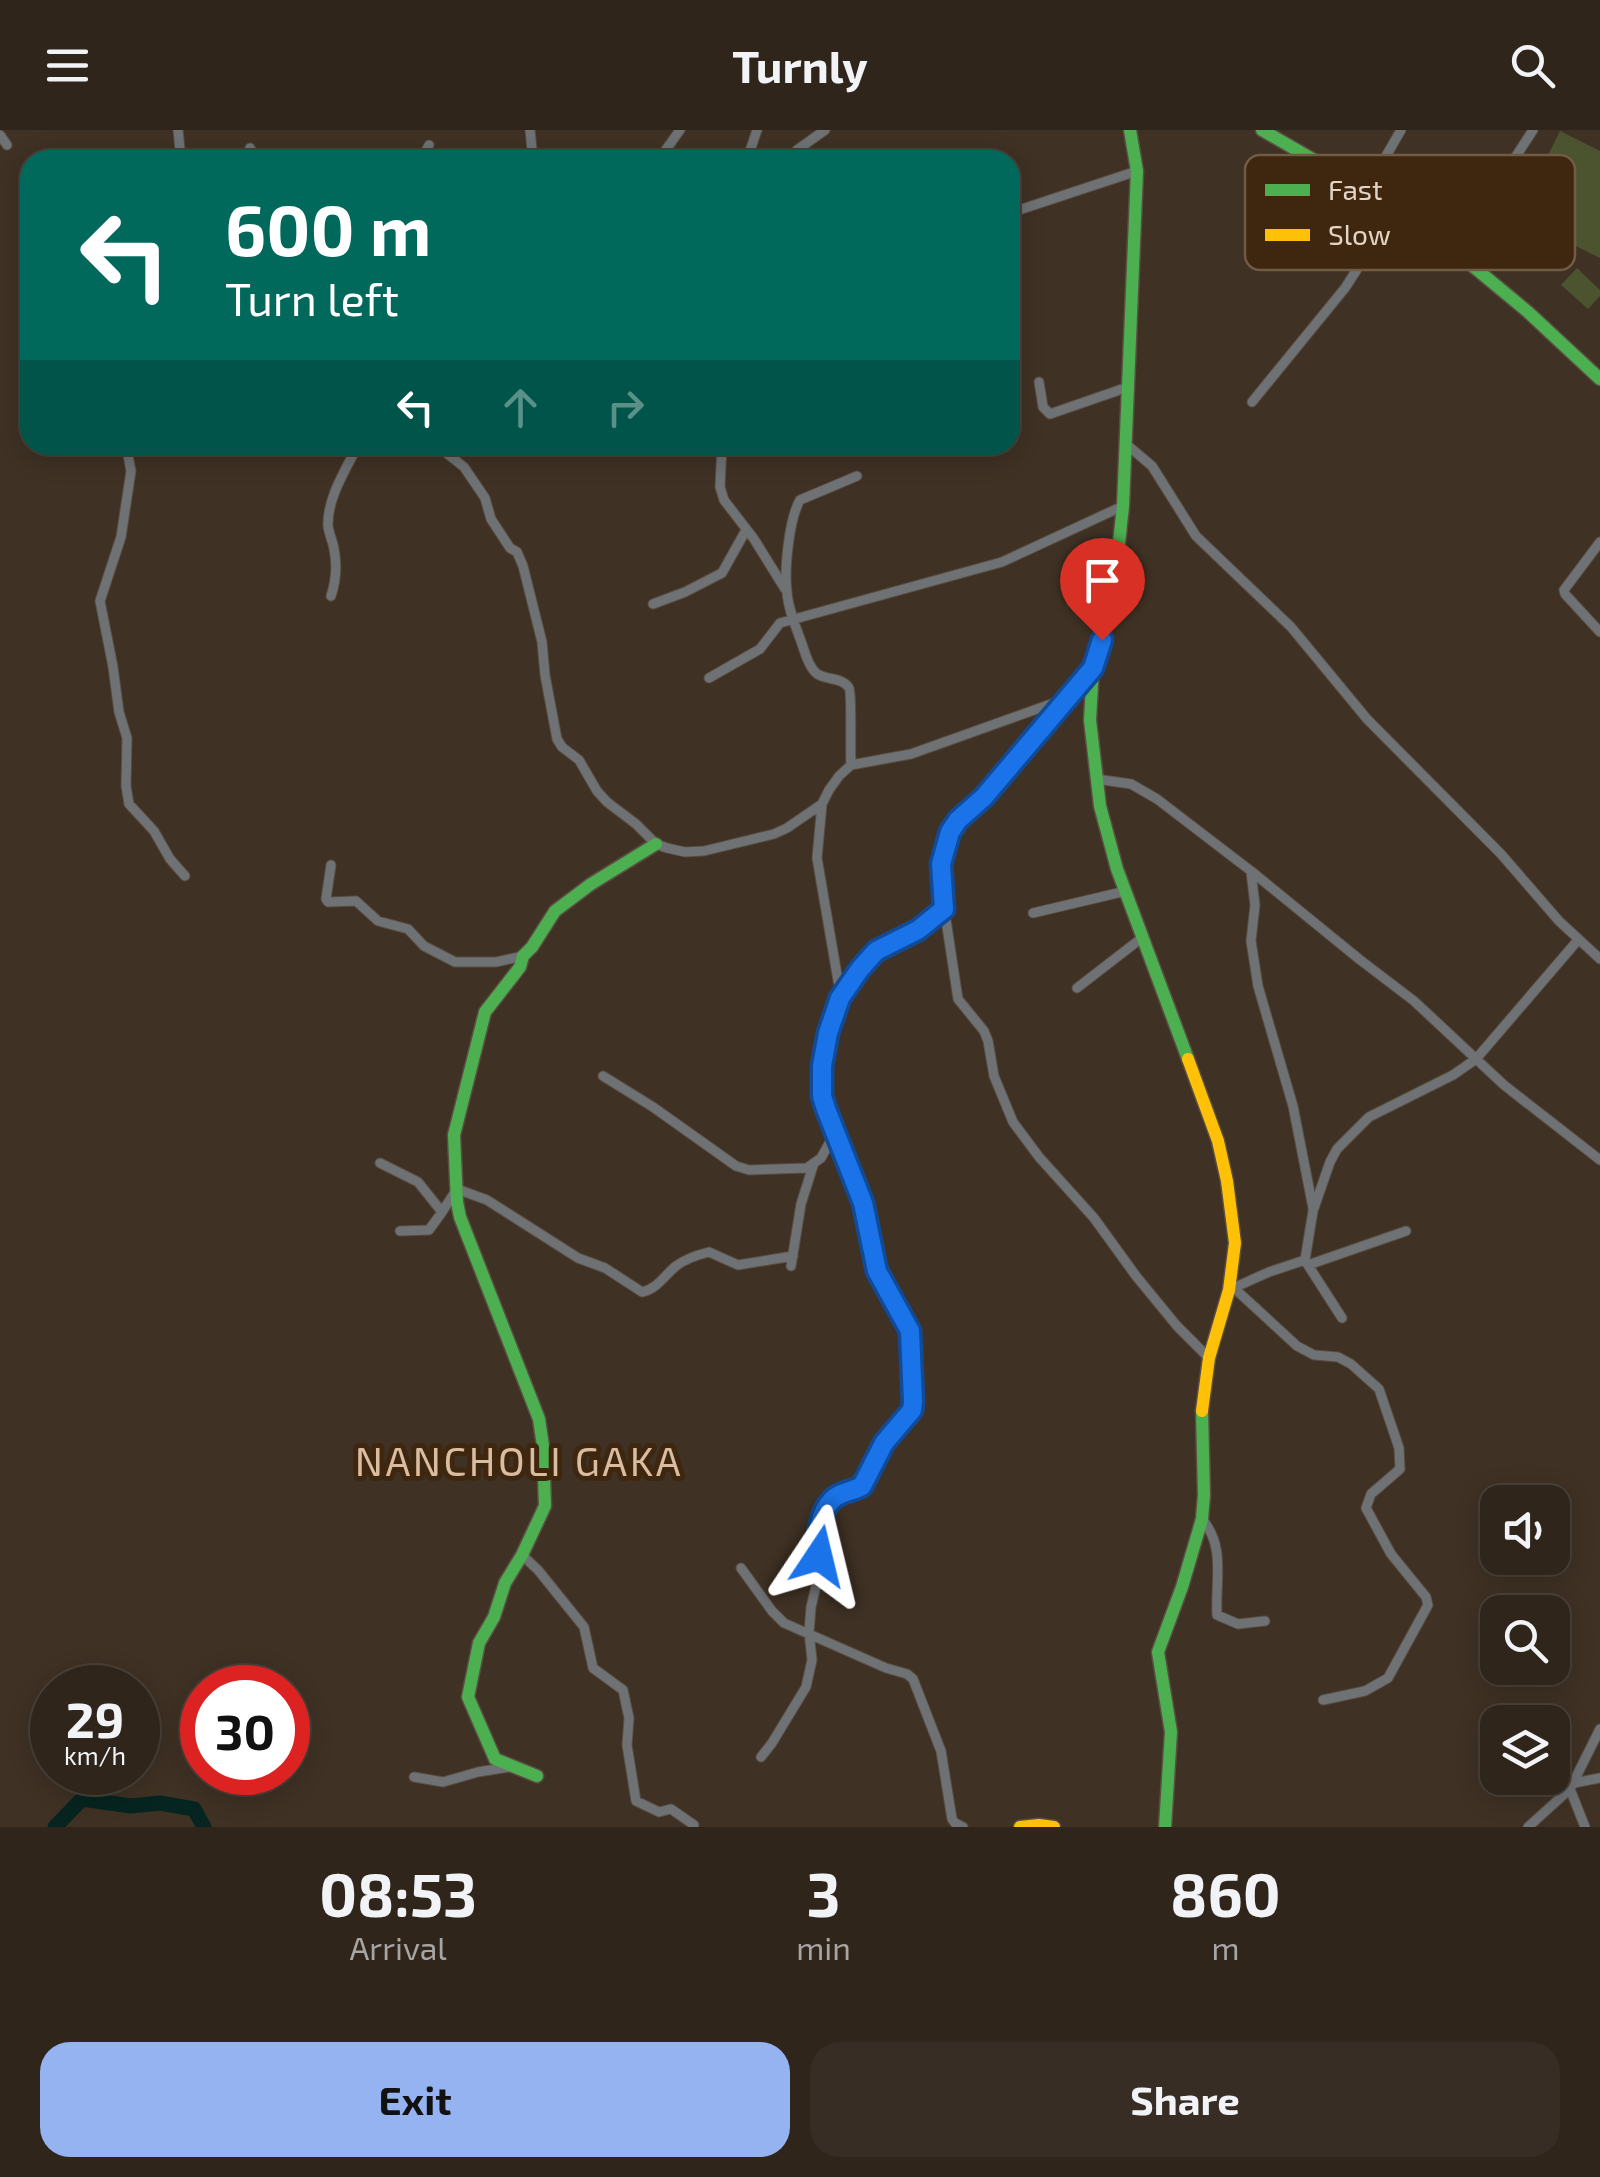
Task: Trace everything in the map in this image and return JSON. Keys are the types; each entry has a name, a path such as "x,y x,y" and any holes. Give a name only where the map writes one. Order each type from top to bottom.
{"main road":[{"path":"1130,130 1138,171 1124,506 1114,599 1093,668 1090,720 1095,779 1105,828 1126,891 1218,1141 1234,1243 1232,1289 1209,1358 1200,1426 1202,1519 1158,1652 1170,1732 1166,1827"},
{"path":"1270,132 1309,155"},
{"path":"1479,270 1600,379"},
{"path":"537,1776 492,1756 468,1696 479,1643 545,1506 541,1428 460,1216 455,1126 484,1012 520,967 540,929 554,912 656,844"},
{"path":"1020,1827 1054,1827"}],"street":[{"path":"797,150 825,130"},
{"path":"1387,155 1401,130"},
{"path":"1518,155 1534,130"},
{"path":"0,135 7,146"},
{"path":"426,150 428,146"},
{"path":"1020,209 1138,171"},
{"path":"1252,402 1345,288 1354,270"},
{"path":"1039,382 1042,407 1050,414 1128,387"},
{"path":"1126,444 1152,466 1196,536 1291,627 1368,719 1600,959"},
{"path":"128,455 132,472 124,518 100,601 127,738 129,804 154,830 184,876"},
{"path":"331,596 335,572 328,526 339,482 353,455"},
{"path":"448,455 464,468 485,498 490,519 517,552 523,566 544,650 557,739 579,760 607,802 656,844 685,852 704,851 787,828 822,804 839,776 851,765 911,754 1065,699"},
{"path":"722,455 720,488 724,500 786,591 810,666 815,673 844,683 850,692 851,765"},
{"path":"786,591 790,544 800,500 856,476"},
{"path":"709,678 760,649 780,623 1002,562 1124,506"},
{"path":"653,604 722,573 746,530"},
{"path":"1600,542 1564,590 1600,632"},
{"path":"1093,668 950,832 941,864 958,999 984,1031 994,1076 1014,1122 1177,1326 1209,1358"},
{"path":"1095,779 1131,784 1156,799 1414,1002 1504,1085 1600,1160"},
{"path":"822,804 818,873 840,998"},
{"path":"331,865 328,902 356,901 378,922 408,929 424,946 455,962 496,962 523,956"},
{"path":"1251,871 1256,905 1251,942 1258,986 1293,1106 1314,1211"},
{"path":"1033,912 1126,891"},
{"path":"761,1757 806,1688 812,1660 809,1632 820,1570 818,1534 830,1502 862,1486 884,1443 912,1408 910,1331 877,1271 863,1203 822,1096 828,1033 840,998 868,959 886,945 918,930 944,909"},
{"path":"1077,988 1143,937"},
{"path":"1342,1318 1306,1263 1314,1211 1338,1149 1369,1117 1453,1075 1476,1059 1578,940"},
{"path":"603,1076 736,1166 749,1170 813,1166"},
{"path":"400,1231 429,1230 456,1188 487,1200 578,1258 604,1268 646,1293 680,1262 708,1252 738,1264 792,1261 801,1204 813,1166 829,1147 832,1124"},
{"path":"380,1163 418,1182 442,1212"},
{"path":"1323,1700 1366,1690 1388,1678 1428,1605 1391,1554 1366,1508 1377,1487 1400,1469 1399,1448 1379,1390 1338,1357 1314,1355 1297,1346 1232,1289 1269,1272 1406,1231"},
{"path":"1202,1519 1212,1530 1218,1550 1217,1615 1238,1624 1265,1621"},
{"path":"522,1555 584,1626 592,1668 623,1690 636,1801 660,1812 671,1809 694,1824"},
{"path":"741,1568 780,1619 789,1625 913,1679 941,1751 952,1819 963,1827"},
{"path":"1528,1827 1572,1786 1600,1729"},
{"path":"414,1776 443,1782 510,1766"},
{"path":"1572,1786 1600,1778"},
{"path":"1572,1786 1585,1827"}],"green space":[{"path":"1560,131 1600,151 1600,258 1575,246 1575,155 1548,155"},
{"path":"1577,268 1600,290 1600,296 1588,309 1561,285"}],"waterway":[{"path":"55,1827 82,1799 194,1809 204,1827"}],"traffic: fast":[{"path":"1130,130 1137,171 1123,506 1113,599 1093,667 1090,720 1100,806 1117,869 1188,1059"},
{"path":"1262,130 1305,155"},
{"path":"1477,270 1600,379"},
{"path":"537,1776 495,1759 468,1697 479,1643 545,1506 539,1419 460,1217 454,1135 485,1012 520,967 523,956 555,911 656,844"},
{"path":"1165,1827 1171,1732 1158,1652 1202,1519 1202,1411"}],"traffic: slow":[{"path":"1188,1059 1218,1141 1235,1243 1229,1290 1209,1358 1202,1411"},
{"path":"1020,1827 1054,1827"}],"district":[{"name":"NANCHOLI GAKA","path":"519,1462"}],"route":[{"path":"819,1556 820,1524 830,1502 862,1486 884,1443 912,1410 913,1402 910,1331 877,1271 863,1203 822,1096 828,1033 840,998 868,959 886,945 918,930 944,909 941,864 950,832 1093,668 1102,640"}]}
